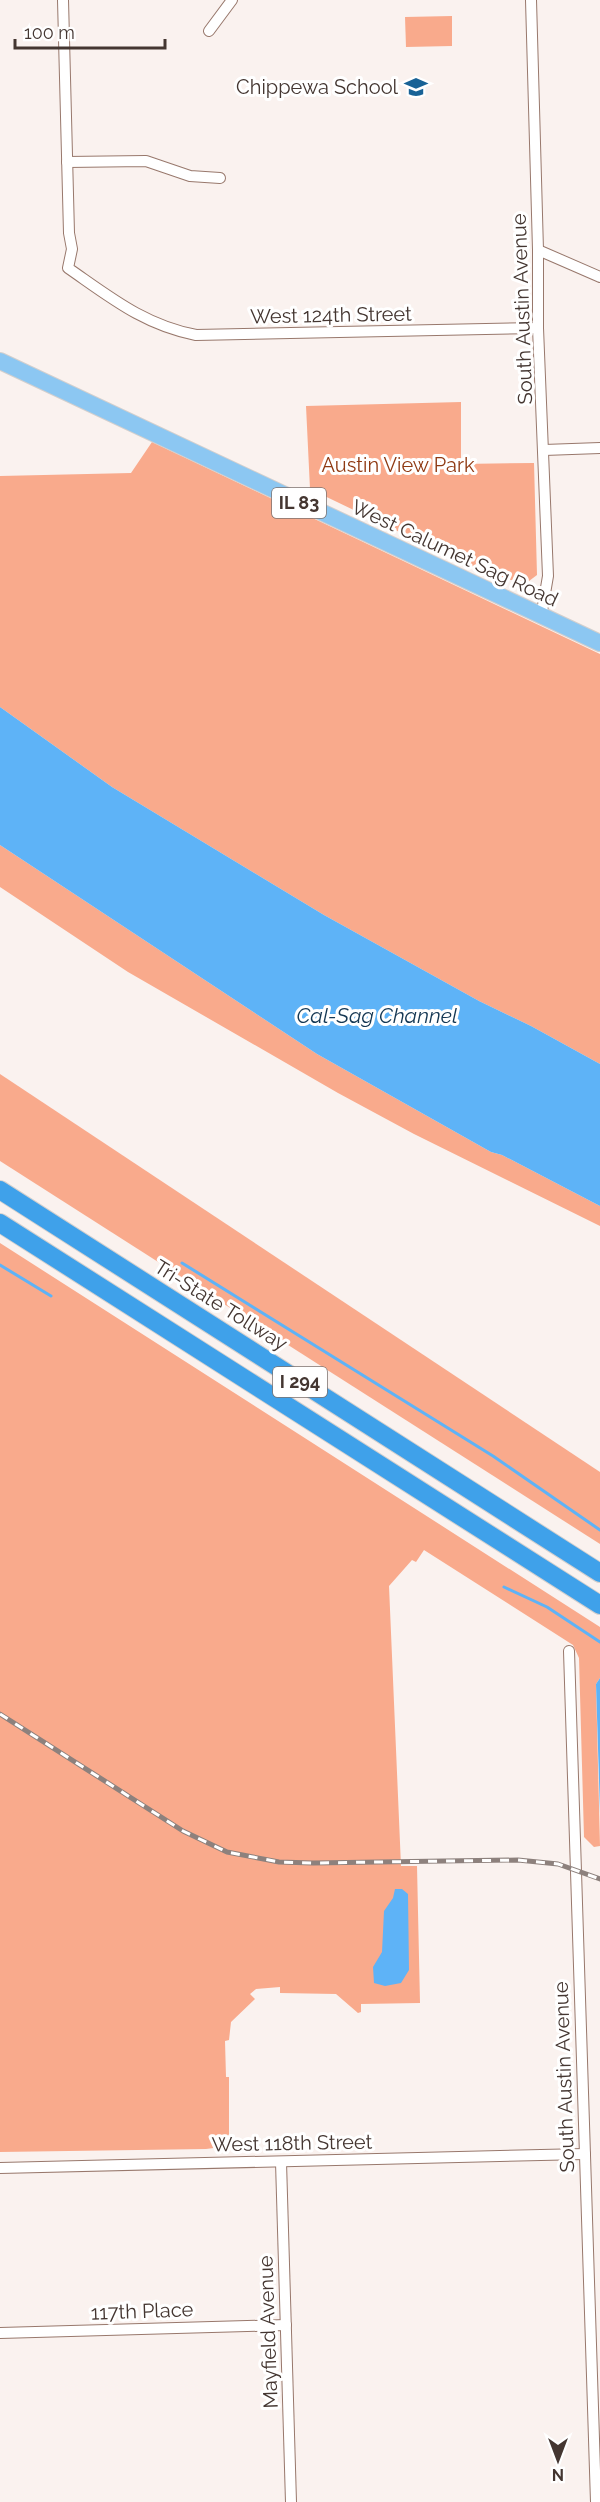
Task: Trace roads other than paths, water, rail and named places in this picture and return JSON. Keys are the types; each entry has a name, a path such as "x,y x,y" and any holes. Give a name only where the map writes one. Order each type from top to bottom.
{"highway":[{"name":"Tri-State Tollway","path":"0,1190 600,1573"},
{"name":"I 294","path":"0,1223 600,1605"}],"main road":[{"name":"West Calumet Sag Road","path":"0,361 600,643"}],"street":[{"path":"63,0 67,162 146,161 190,176 220,178"},
{"path":"209,31 232,0"},
{"name":"South Austin Avenue","path":"531,0 538,328 548,576 541,617"},
{"name":"West 124th Street","path":"67,162 69,233 72,249 68,268 106,297 171,329 206,336 538,328"},
{"path":"538,250 600,277"},
{"path":"544,450 600,448"},
{"name":"South Austin Avenue","path":"569,1651 596,2502"},
{"name":"West 118th Street","path":"0,2168 585,2154"},
{"name":"Mayfield Avenue","path":"281,2162 291,2502"},
{"name":"117th Place","path":"0,2333 286,2325"}],"water":[{"name":"Cal-Sag Channel","path":"0,707 112,787 324,915 479,1001 531,1026 600,1064 600,1206 502,1155 491,1152 317,1054 0,845"},
{"path":"600,1678 600,1813 596,1684"},
{"path":"395,1889 402,1889 408,1894 409,1970 401,1983 385,1986 374,1983 373,1967 382,1952 384,1911 393,1898"}],"waterway":[{"path":"182,1263 493,1456 600,1530"},
{"path":"0,1265 51,1296"},
{"path":"504,1587 547,1607 600,1642"}],"railway":[{"path":"0,1714 183,1831 227,1852 279,1862 313,1863 518,1860 558,1864 600,1879"}],"place":[{"name":"Chippewa School","path":"416,87"}],"park label":[{"name":"Austin View Park","path":"398,465"}]}
